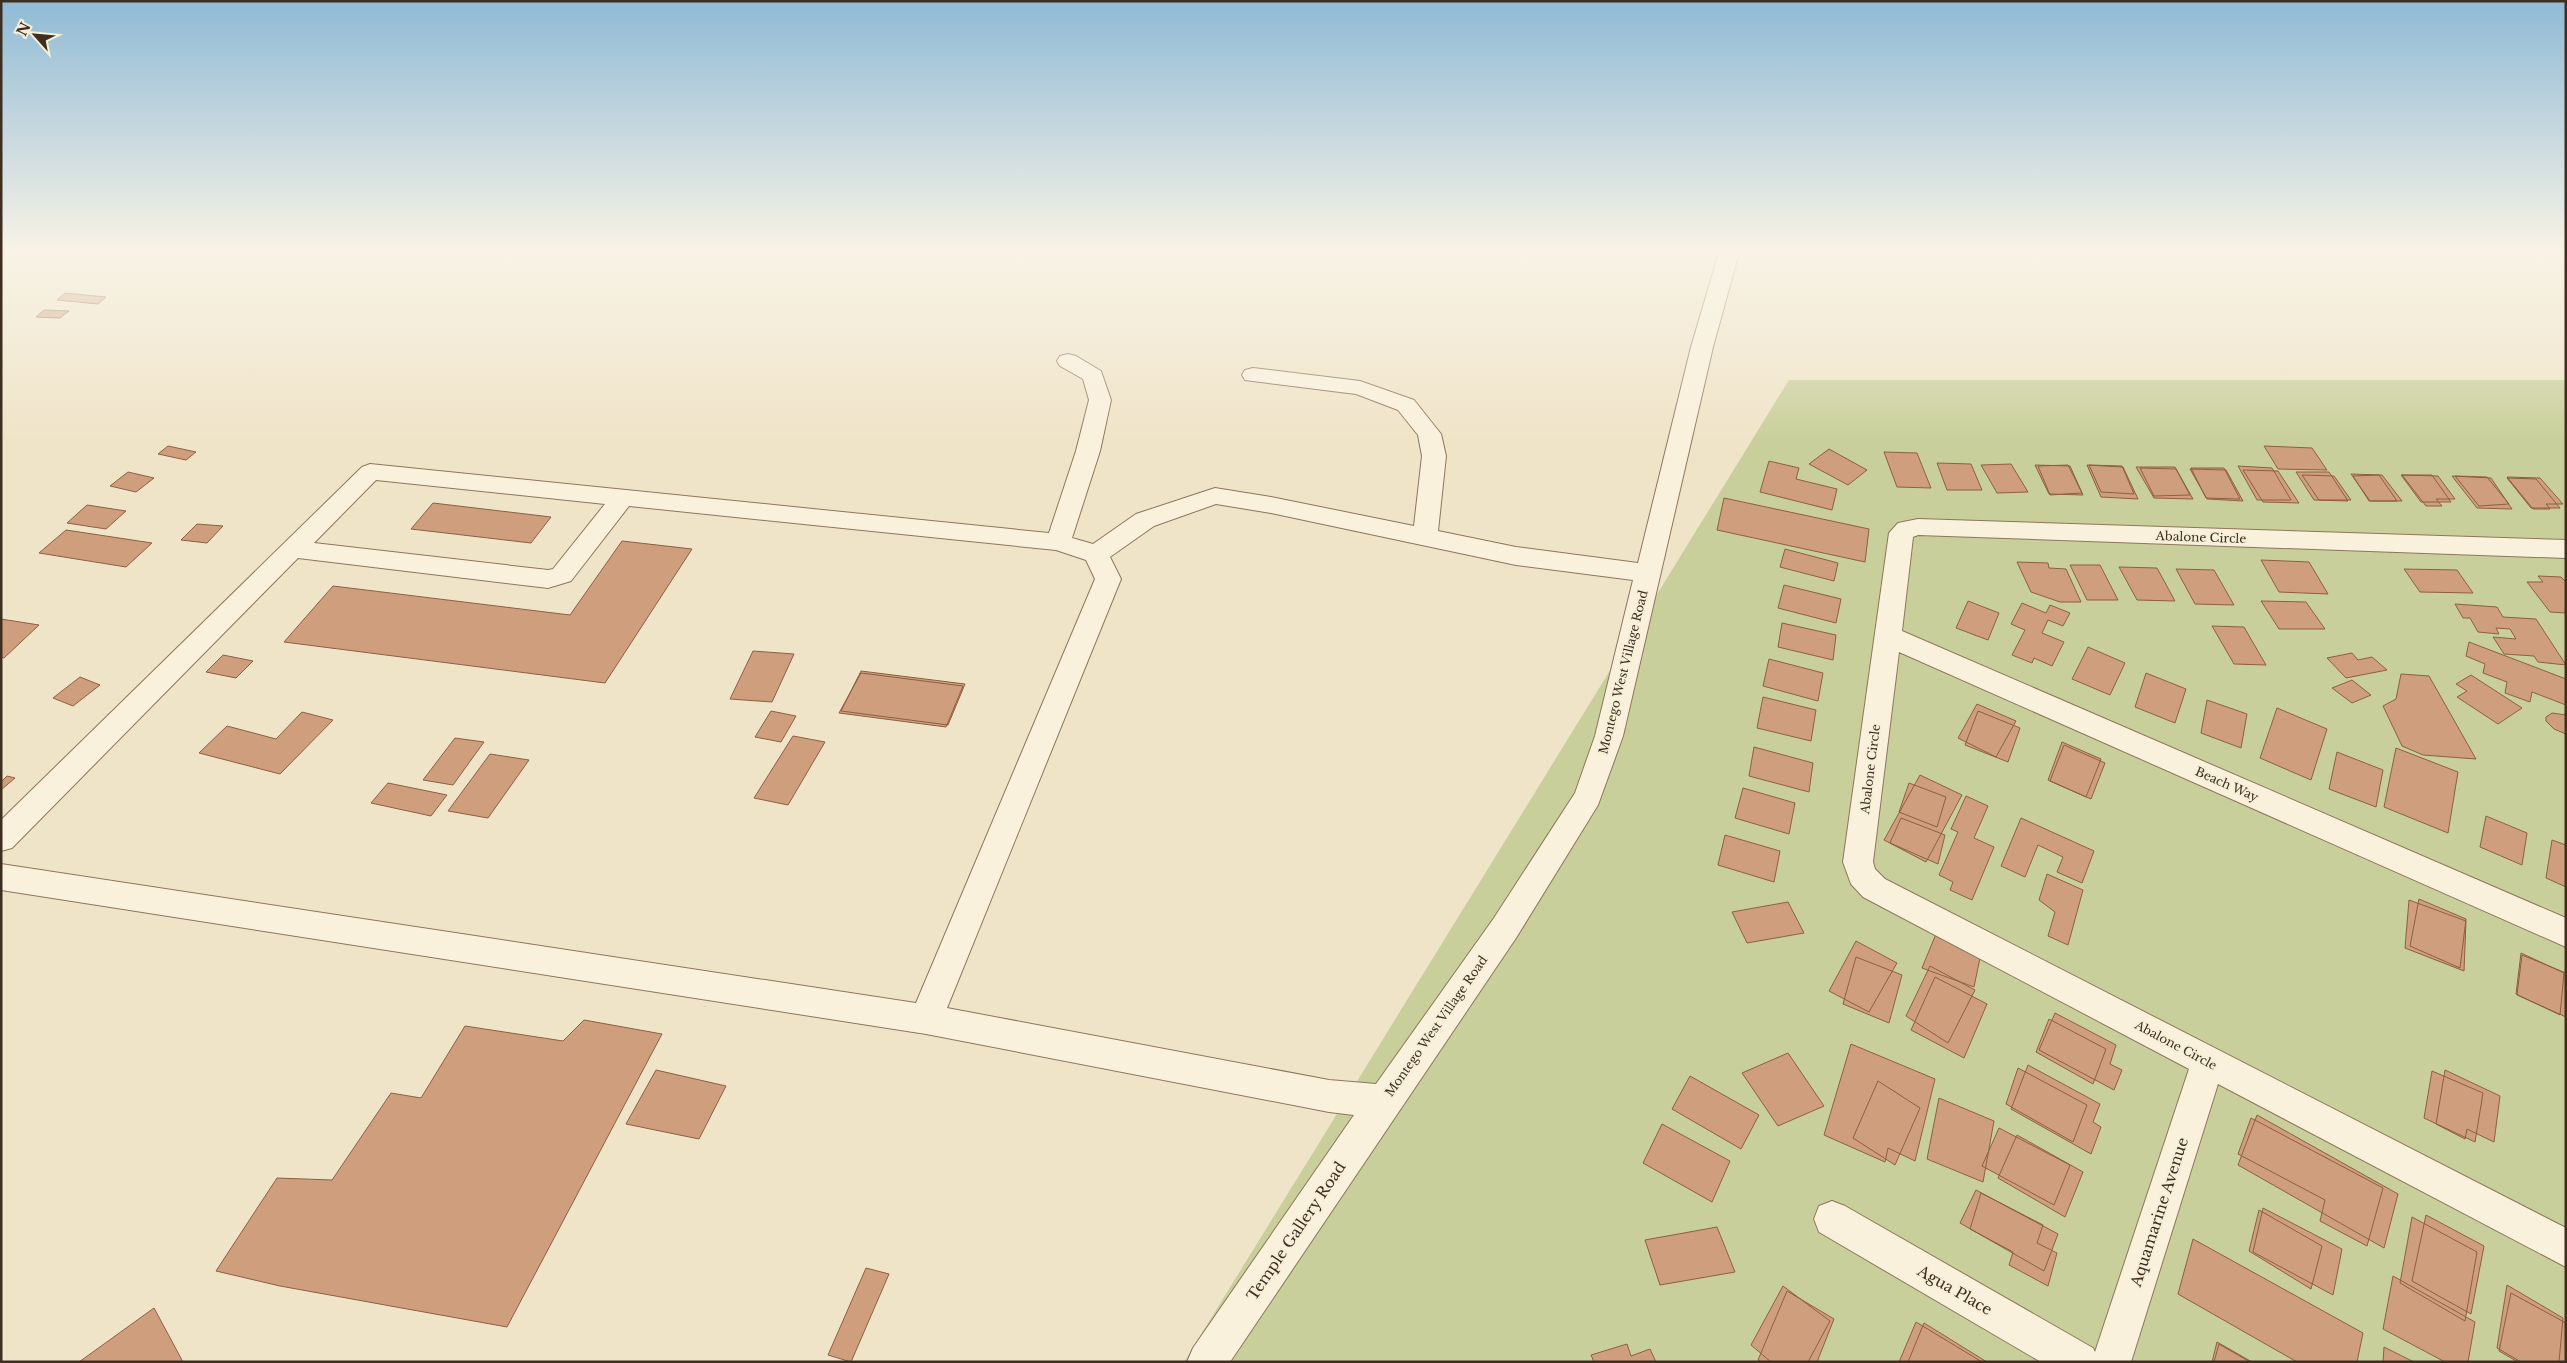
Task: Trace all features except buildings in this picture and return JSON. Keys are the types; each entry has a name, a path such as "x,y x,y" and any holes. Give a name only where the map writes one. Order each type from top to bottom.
{"street":[{"name":"Montego West Village Road","path":"1384,1101 1489,951 1588,797 1610,736 1647,573 1712,313"},
{"path":"1058,542 1088,451 1100,400 1093,376 1068,361"},
{"path":"1253,376 1360,388 1406,405 1429,434 1434,456 1425,536"},
{"path":"1,838 370,472 1058,542 1096,554 1108,579 926,1019"},
{"path":"1096,554 1145,520 1215,496 1271,505 1516,556 1647,573"},
{"path":"293,548 548,580 562,575 623,498"},
{"name":"Abalone Circle","path":"2566,549 1918,527 1907,529 1901,533 1858,862 1862,875 1874,888 2566,1248"},
{"name":"Beach Way","path":"1888,636 2566,933"},
{"path":"1,876 926,1019 1329,1096 1384,1101"},
{"name":"Aquamarine Avenue","path":"2111,1362 2208,1062"},
{"name":"Temple Gallery Road","path":"1207,1362 1384,1101"},
{"name":"Agua Place","path":"1832,1219 2079,1362"}],"green space":[{"path":"1789,380 2566,380 2566,1362 1184,1362"}]}
